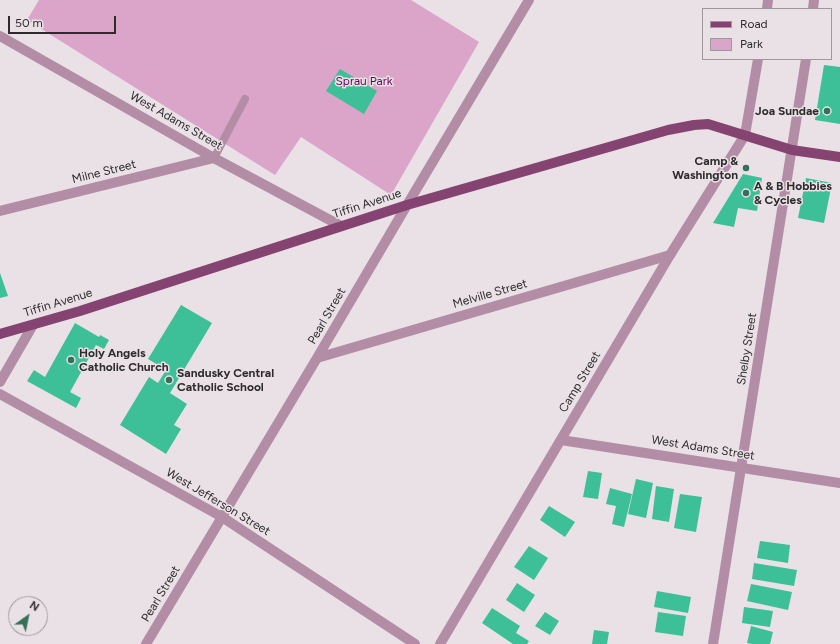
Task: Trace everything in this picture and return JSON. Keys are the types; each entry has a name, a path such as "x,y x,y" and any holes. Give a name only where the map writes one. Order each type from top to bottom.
{"main road":[{"name":"Tiffin Avenue","path":"0,334 33,325 407,205 668,130 708,124 792,150 840,157"}],"street":[{"name":"Pearl Street","path":"146,644 529,0"},
{"name":"West Adams Street","path":"0,36 214,158 340,226"},
{"path":"745,135 758,60"},
{"name":"Shelby Street","path":"713,644 806,60"},
{"name":"Camp Street","path":"440,644 670,255 745,135"},
{"name":"Milne Street","path":"0,211 214,158"},
{"name":"Melville Street","path":"317,358 670,255"},
{"path":"0,382 33,325"},
{"name":"West Jefferson Street","path":"0,394 222,517 415,644"},
{"name":"West Adams Street","path":"561,440 840,483"}],"lane":[{"path":"214,158 245,99"}],"green space":[{"name":"Sprau Park","path":"39,0 411,0 479,42 391,195 301,137 275,175 27,20"}],"building":[{"path":"824,65 840,67 840,124 815,120"},
{"path":"340,69 377,91 364,114 326,91"},
{"name":"A & B Hobbies & Cycles","path":"743,174 762,178 757,211 738,208 734,227 713,223"},
{"path":"806,178 832,183 824,223 798,218"},
{"path":"0,273 8,296 0,298"},
{"name":"Sandusky Central Catholic School","path":"181,305 212,323 170,393 187,404 174,425 181,429 166,454 120,425 149,377 158,383 166,370 148,359"},
{"name":"Holy Angels Catholic Church","path":"75,323 99,337 100,335 109,340 104,349 96,345 70,392 81,398 76,408 27,381 34,370 45,377"},
{"path":"588,471 602,473 598,499 583,497"},
{"path":"636,479 653,483 646,518 628,514"},
{"path":"656,486 674,489 669,522 652,519"},
{"path":"610,488 632,494 624,527 612,524 616,506 606,504"},
{"path":"680,494 702,497 696,532 674,528"},
{"path":"549,506 575,522 565,537 540,520"},
{"path":"760,541 790,545 788,563 757,558"},
{"path":"529,546 548,558 534,580 514,567"},
{"path":"754,563 797,570 794,586 752,579"},
{"path":"517,583 535,595 524,612 506,600"},
{"path":"751,584 792,592 788,610 747,601"},
{"path":"657,591 691,597 688,613 654,607"},
{"path":"744,607 773,611 770,627 742,623"},
{"path":"492,608 520,626 516,633 529,641 527,644 513,644 482,623"},
{"path":"545,612 559,621 550,635 535,626"},
{"path":"658,612 686,616 683,636 655,632"},
{"path":"751,626 773,632 770,644 747,643"},
{"path":"594,630 609,632 607,644 592,644"}],"place":[{"name":"Joa Sundae","path":"827,111"},
{"name":"Camp & Washington","path":"746,168"},
{"name":"A & B Hobbies & Cycles","path":"746,193"},
{"name":"Holy Angels Catholic Church","path":"71,360"},
{"name":"Sandusky Central Catholic School","path":"169,380"}]}
